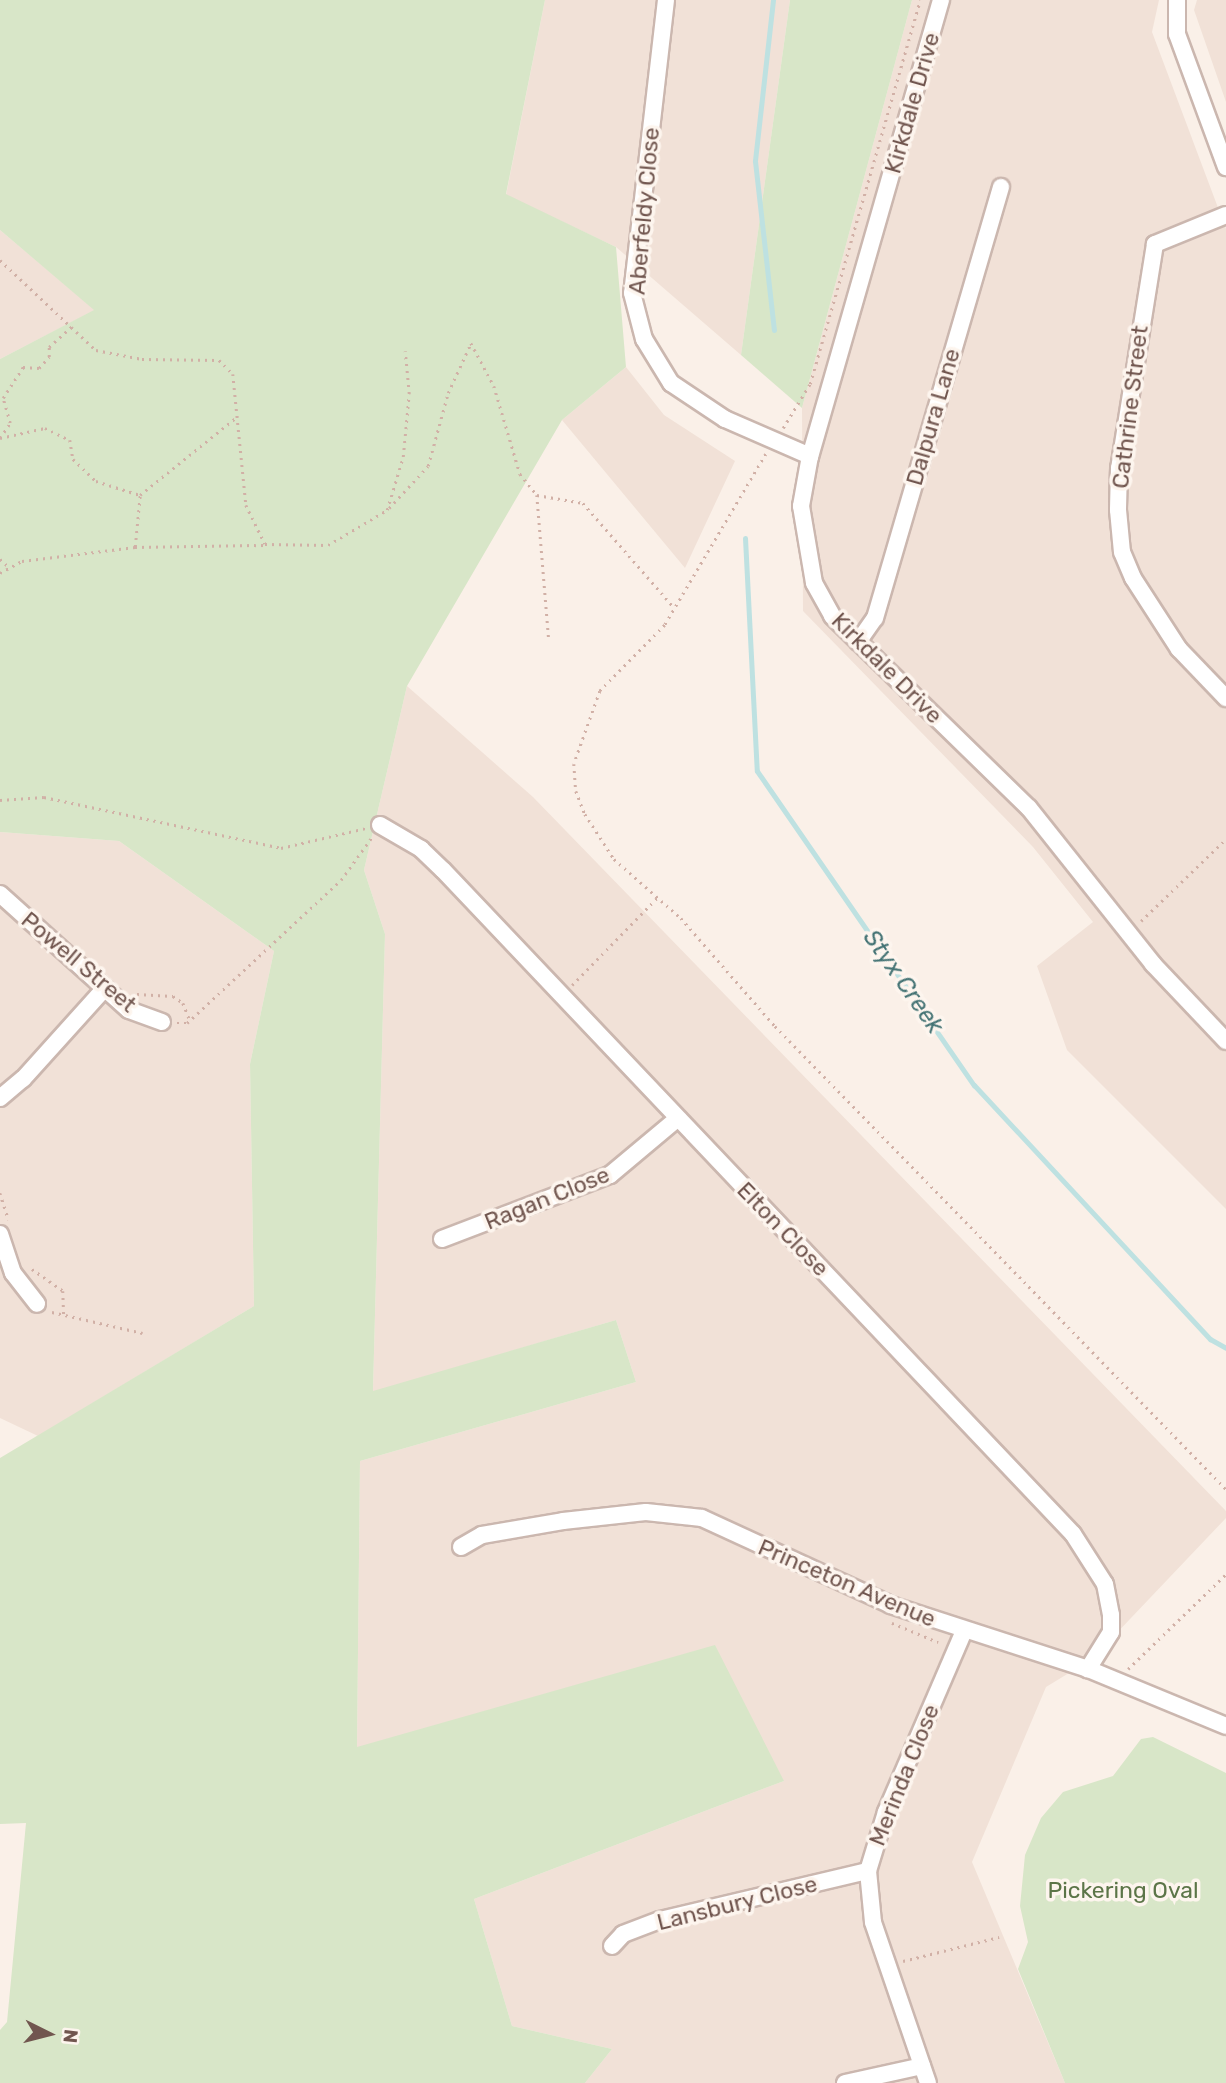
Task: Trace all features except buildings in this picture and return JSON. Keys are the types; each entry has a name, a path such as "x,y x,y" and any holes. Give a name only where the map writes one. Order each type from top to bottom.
{"street":[{"name":"Aberfeldy Close","path":"666,0 632,293 644,339 671,383 725,419 810,456"},
{"name":"Kirkdale Drive","path":"941,0 810,456 801,506 814,583 832,616 1029,808 1128,933 1226,1041"},
{"path":"1177,0 1177,34 1226,167"},
{"name":"Dalpura Lane","path":"858,642 875,618 1001,187"},
{"name":"Cathrine Street","path":"1226,215 1155,244 1119,468 1118,510 1122,552 1133,578 1179,649 1226,698"},
{"name":"Elton Close","path":"380,825 421,849 443,870 908,1359 1091,1558 1105,1584 1111,1615 1111,1632 1088,1669"},
{"name":"Powell Street","path":"0,894 129,1010 162,1022"},
{"path":"0,1098 23,1079 104,989"},
{"name":"Ragan Close","path":"442,1240 610,1175 677,1119"},
{"path":"6,1231 13,1273 37,1304"},
{"name":"Princeton Avenue","path":"461,1547 482,1535 509,1529 672,1511 702,1518 891,1605 964,1631 1088,1669 1226,1726"},
{"name":"Merinda Close","path":"928,2083 873,1922 868,1871 886,1812 964,1631"},
{"name":"Lansbury Close","path":"612,1946 623,1934 660,1920 868,1871"},
{"path":"845,2083 922,2066"}],"path":[{"path":"779,434 810,384 920,0"},
{"path":"0,260 96,350 142,359 219,360 233,374 238,416 238,460 246,505 265,544"},
{"path":"0,438 10,423 3,398 23,367 39,368 50,357 49,347 72,326"},
{"path":"0,573 10,568 75,552 135,547 328,545 387,510 428,466 448,393 471,343 494,386 520,474 537,495 549,641"},
{"path":"387,510 402,457 409,394 405,351"},
{"path":"135,547 140,495 238,416"},
{"path":"0,438 45,428 70,440 73,459 96,481 140,495"},
{"path":"767,452 659,633 603,686 574,764 578,797 594,833 614,859 691,929 775,1026 1226,1489"},
{"path":"537,495 583,503 674,607"},
{"path":"0,559 10,568"},
{"path":"0,800 44,797 281,848 380,825"},
{"path":"162,1022 190,1020 341,880 380,825"},
{"path":"1128,933 1226,839"},
{"path":"571,987 658,897"},
{"path":"136,994 173,996 183,1003 190,1020"},
{"path":"0,1193 6,1231"},
{"path":"27,1266 63,1291 64,1318"},
{"path":"37,1304 64,1318 143,1333"},
{"path":"1132,1666 1226,1574"},
{"path":"883,1616 903,1630 937,1642"},
{"path":"887,1965 999,1937"}],"shaded area":[{"path":"545,0 790,0 741,355 616,247 506,195"},
{"path":"912,0 1159,0 1152,32 1226,229 1226,1209 1067,1050 1037,966 1093,922 1033,847 803,611 802,408"},
{"path":"1197,0 1226,0 1226,102 1194,10"},
{"path":"0,230 95,310 0,359"},
{"path":"626,367 664,415 735,461 685,568 562,420"},
{"path":"407,686 533,797 1226,1511 1226,1518 1092,1659 1046,1687 972,1862 1065,2083 585,2083 612,2049 512,2026 474,1899 784,1781 357,1748 360,1461 636,1382 616,1320 373,1392 385,934 364,870"},
{"path":"0,832 119,841 274,951 250,1064 254,1306 38,1436 0,1418"}],"green space":[{"path":"0,0 545,0 506,194 616,247 626,367 562,420 407,686 364,870 385,934 373,1391 616,1320 636,1382 360,1461 357,1747 715,1645 784,1781 474,1899 512,2026 612,2049 585,2083 0,2083 0,2030 7,2022 26,1823 0,1824 0,1458 254,1306 250,1064 274,951 119,841 0,832 0,359 94,310 0,230"},
{"path":"790,0 912,0 802,408 741,355"},
{"name":"Pickering Oval","path":"1153,1737 1226,1773 1226,2083 1065,2083 1018,1969 1028,1942 1020,1906 1025,1855 1041,1818 1063,1792 1113,1776 1141,1739"}],"waterway":[{"path":"773,0 755,161 774,330"},
{"name":"Styx Creek","path":"745,538 757,771 974,1085 1210,1339 1226,1348"}]}
